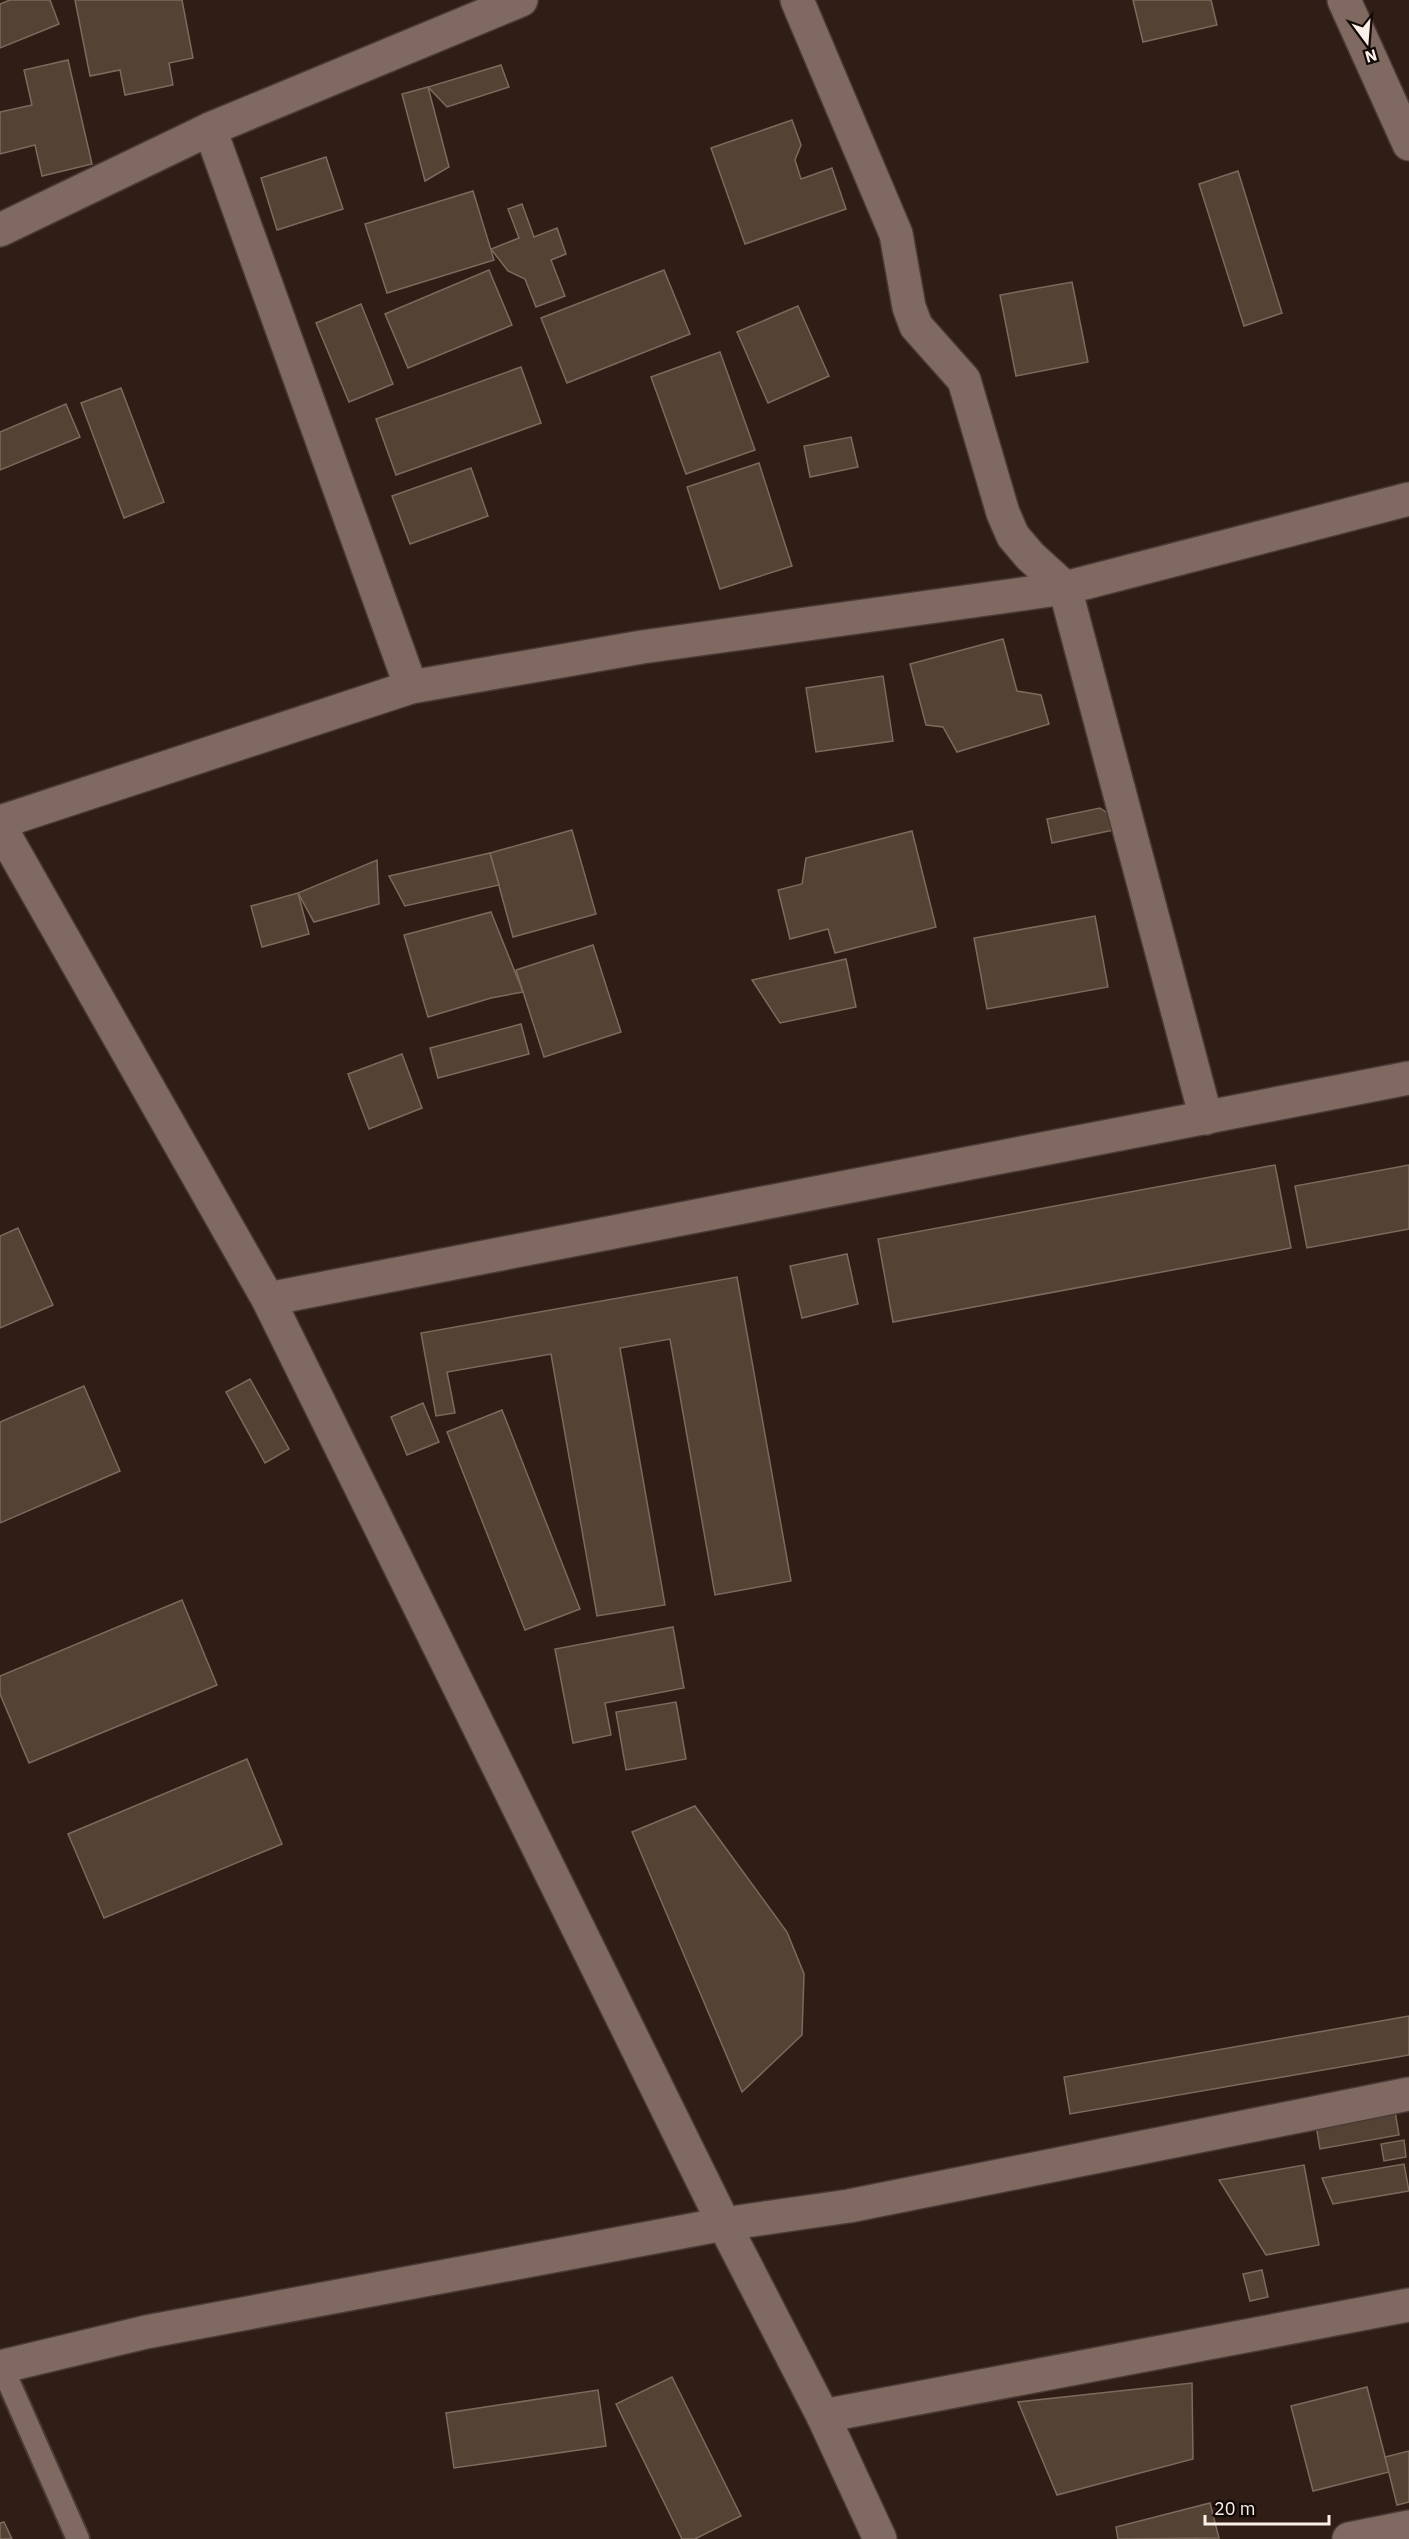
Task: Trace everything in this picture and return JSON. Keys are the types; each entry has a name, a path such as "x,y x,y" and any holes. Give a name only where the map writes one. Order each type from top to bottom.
{"street":[{"path":"0,230 210,129 522,0"},
{"path":"797,0 896,234 909,307 916,326 964,380 1003,513 1013,536 1030,556 1065,588 1206,1118"},
{"path":"1344,0 1409,144"},
{"path":"210,129 411,687"},
{"path":"0,822 411,687 642,647 1065,588 1409,499"},
{"path":"0,827 268,1299 724,2224 823,2416 880,2539"},
{"path":"268,1299 1409,1078"},
{"path":"1,2367 146,2332 724,2224 849,2206 1409,2094"},
{"path":"823,2416 1409,2305"},
{"path":"1348,2539 1409,2527"}],"lane":[{"path":"1,2367 78,2539"}],"building":[{"path":"10,0 50,0 59,24 0,48 0,4"},
{"path":"75,0 182,0 193,58 169,63 173,85 125,95 120,70 90,76"},
{"path":"1133,0 1211,0 1217,25 1143,42"},
{"path":"68,60 92,164 42,176 35,145 0,154 0,112 32,105 24,70"},
{"path":"501,65 509,87 447,107 428,87"},
{"path":"428,87 449,167 425,181 402,94"},
{"path":"792,120 801,145 795,160 801,179 832,168 846,209 745,244 711,148"},
{"path":"326,157 343,209 277,230 261,178"},
{"path":"1238,171 1282,313 1244,326 1199,184"},
{"path":"473,191 494,260 387,293 365,224"},
{"path":"522,204 534,237 557,228 566,254 551,260 565,296 536,307 525,279 508,271 491,249 519,238 508,209"},
{"path":"489,270 512,325 408,368 385,314"},
{"path":"664,270 690,334 567,383 541,318"},
{"path":"1072,282 1088,362 1016,376 1000,295"},
{"path":"361,304 393,384 349,402 316,323"},
{"path":"798,306 829,376 768,403 737,332"},
{"path":"720,352 755,450 686,474 651,377"},
{"path":"521,367 541,423 396,475 376,419"},
{"path":"121,388 164,502 124,518 81,403"},
{"path":"66,404 80,437 0,470 0,432"},
{"path":"851,437 858,467 810,477 804,446"},
{"path":"759,463 792,566 720,589 687,487"},
{"path":"471,468 488,516 410,544 392,496"},
{"path":"1003,639 1017,691 1041,695 1049,724 957,752 943,727 926,725 910,664"},
{"path":"883,676 893,741 816,752 806,688"},
{"path":"1100,808 1128,827 1052,843 1047,819"},
{"path":"572,830 596,914 513,937 490,853"},
{"path":"912,831 936,927 835,953 828,929 790,939 778,890 802,884 806,858"},
{"path":"490,853 499,885 405,906 389,876"},
{"path":"377,860 379,904 314,922 298,893"},
{"path":"298,893 309,934 262,947 251,906"},
{"path":"491,912 523,992 491,998 428,1017 404,935"},
{"path":"1095,916 1108,987 987,1009 974,938"},
{"path":"593,945 621,1032 544,1057 516,970"},
{"path":"846,959 856,1007 780,1023 752,980"},
{"path":"521,1024 529,1054 438,1078 430,1048"},
{"path":"402,1054 422,1108 369,1129 348,1074"},
{"path":"1275,1165 1291,1248 893,1322 878,1239"},
{"path":"1409,1165 1409,1229 1307,1248 1295,1186"},
{"path":"18,1228 53,1305 0,1328 0,1236"},
{"path":"847,1254 858,1304 802,1318 790,1266"},
{"path":"737,1277 791,1581 715,1595 670,1339 620,1348 665,1605 597,1616 551,1354 447,1372 455,1413 436,1416 421,1333"},
{"path":"250,1379 289,1449 265,1463 226,1392"},
{"path":"84,1386 120,1471 0,1523 0,1422"},
{"path":"423,1403 439,1442 407,1455 391,1417"},
{"path":"502,1410 580,1609 525,1630 447,1432"},
{"path":"182,1600 217,1685 29,1763 0,1694 0,1676"},
{"path":"673,1627 684,1688 605,1703 611,1735 573,1743 555,1649"},
{"path":"676,1702 686,1759 626,1770 616,1712"},
{"path":"247,1759 282,1844 104,1918 68,1834"},
{"path":"695,1806 787,1932 804,1974 802,2035 742,2092 632,1832"},
{"path":"1409,2016 1409,2055 1070,2114 1064,2077"},
{"path":"1395,2111 1399,2135 1320,2149 1316,2125"},
{"path":"1404,2140 1406,2157 1384,2161 1381,2144"},
{"path":"1404,2164 1409,2191 1333,2204 1322,2178"},
{"path":"1304,2165 1319,2245 1266,2255 1219,2180"},
{"path":"1262,2270 1268,2297 1250,2301 1243,2274"},
{"path":"672,2377 741,2516 695,2539 682,2539 616,2404"},
{"path":"1192,2383 1193,2459 1057,2495 1018,2402"},
{"path":"1367,2387 1389,2472 1313,2491 1291,2406"},
{"path":"598,2390 606,2446 454,2468 446,2413"},
{"path":"1409,2451 1409,2502 1397,2505 1385,2457"},
{"path":"1210,2503 1219,2538 1118,2539 1116,2527"},
{"path":"4,2522 12,2539 0,2539 0,2523"}]}
